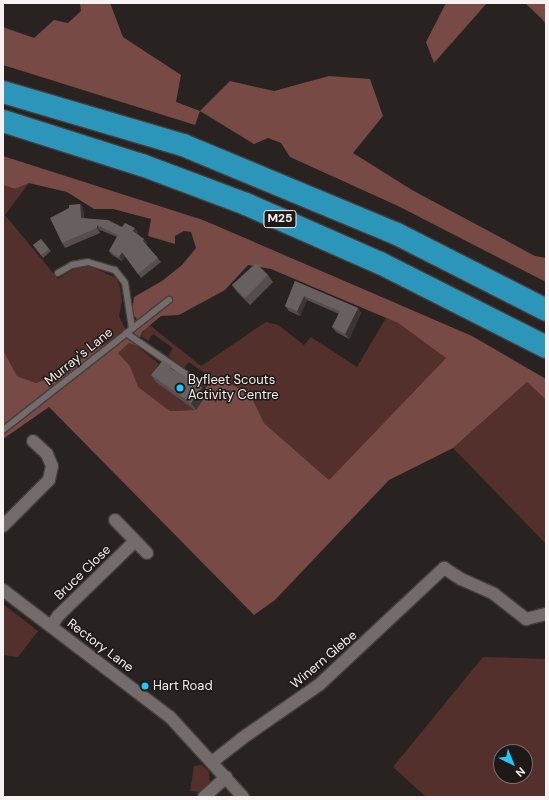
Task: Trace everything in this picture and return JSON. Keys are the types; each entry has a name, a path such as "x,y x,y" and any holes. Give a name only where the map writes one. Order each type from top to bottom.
{"highway":[{"name":"M25","path":"3,92 183,145 397,234 546,310"},
{"name":"M25","path":"3,121 142,165 246,204 380,262 546,347"}],"street":[{"path":"3,526 50,480 52,466 47,454 34,441"},
{"path":"115,520 147,553"},
{"name":"Bruce Close","path":"51,626 136,541"},
{"name":"Winern Glebe","path":"212,762 241,739 320,684 444,568 461,579 494,594 526,619 546,614"},
{"name":"Rectory Lane","path":"3,590 170,717 243,797"},
{"path":"204,797 226,777"}],"lane":[{"path":"58,273 72,265 88,262 115,270 125,283 132,328"},
{"name":"Murray's Lane","path":"3,430 169,300"},
{"path":"126,334 197,382"}],"shaded area":[{"path":"80,3 110,3 123,37 181,75 176,102 200,111 195,125 3,65 3,27 34,38 54,20 68,23 81,11"},
{"path":"446,3 487,3 434,63 426,42"},
{"path":"525,3 546,3 546,24 541,18"},
{"path":"329,76 370,79 383,116 353,153 412,190 535,256 546,258 546,282 398,206 290,157 281,143 268,138 254,144 200,111 230,81 274,91"},
{"path":"3,156 203,220 472,336 546,379 546,400 527,382 453,448 389,480 275,600 254,615 49,407 3,439 3,350 17,376 36,383 63,372 95,349 115,340 137,319 132,313 134,297 162,281 182,265 196,248 191,232 184,231 175,236 175,244 148,236 151,219 113,209 94,209 67,192 29,183 15,189 3,185","holes":["248,265 271,269 398,323 446,358 329,480 264,423 250,394 213,375 204,391 156,382 195,410 170,411 138,387 130,366 118,353 129,343 137,346 142,332 161,316 179,315 225,290"]},
{"path":"29,183 5,215 58,279 74,269 90,266 116,278 120,287 122,301 119,316 125,328 115,340 95,349 63,372 36,383 17,376 3,350 3,185 15,189"},
{"path":"386,318 398,323 446,358 329,480 264,423 250,394 213,375 205,388 200,384 206,374 189,362 184,368 168,356 173,348 153,334 148,341 141,336 146,327 151,326 201,366 266,322 278,325 304,345 311,337 357,367"},
{"path":"129,343 137,346 159,364 154,372 157,382 196,410 170,411 137,387 130,366 117,353"},
{"path":"527,382 546,400 546,544 453,448"},
{"path":"3,604 38,631 18,657 3,655"},
{"path":"483,657 546,659 546,797 426,797 393,767"},
{"path":"202,765 209,772 210,784 200,792 190,791 194,766"}],"building":[{"path":"80,204 81,218 108,220 122,227 125,223 135,228 133,231 144,239 143,241 158,258 138,274 122,252 119,257 109,251 118,235 97,225 97,228 62,243 50,218 69,208 69,205"},
{"path":"41,239 49,249 41,255 33,245"},
{"path":"256,263 268,275 245,298 232,285"},
{"path":"295,281 358,308 345,334 332,327 340,311 304,296 297,311 285,306"},
{"name":"Byfleet Scouts Activity Centre","path":"163,360 172,366 170,368 202,387 191,403 151,375"}],"place":[{"name":"Byfleet Scouts Activity Centre","path":"180,388"},
{"name":"Hart Road","path":"145,686"}]}
